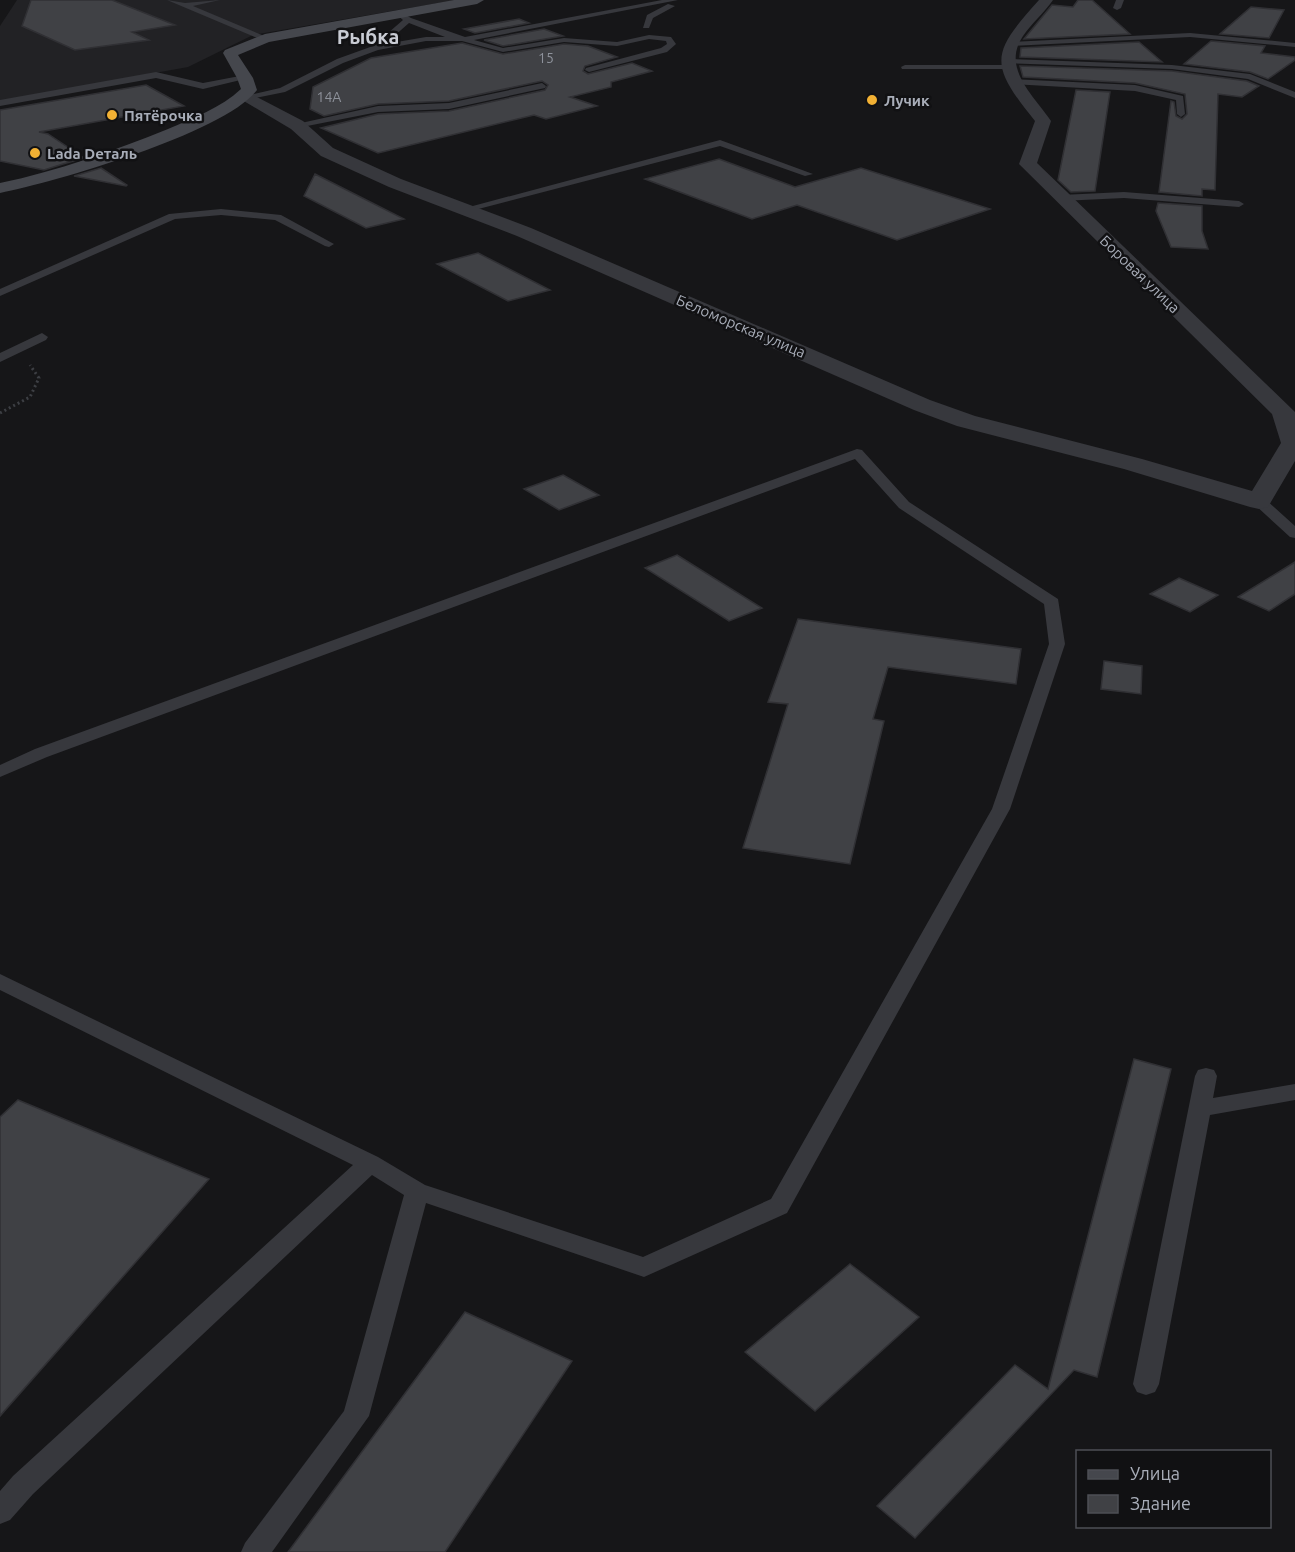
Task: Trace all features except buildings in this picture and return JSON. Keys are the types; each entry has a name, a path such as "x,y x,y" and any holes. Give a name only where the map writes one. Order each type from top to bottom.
{"main road":[{"path":"0,188 39,180 105,159 213,115 245,88 230,53 265,38 403,17 477,0"}],"street":[{"path":"1010,63 1046,0"},
{"name":"Боровая улица","path":"1010,63 1043,121 1028,164 1283,412 1293,442 1259,501"},
{"name":"Беломорская улица","path":"245,88 297,125 327,152 395,183 524,232 922,405 966,422 1133,464 1259,501"}],"lane":[{"path":"171,0 265,38"},
{"path":"186,5 216,0"},
{"path":"0,103 156,75 203,86 282,90 340,61 376,48 426,39 465,39 676,0 677,3 650,17 646,26"},
{"path":"1117,8 1120,0"},
{"path":"376,48 403,17 503,50 564,40 617,44 649,37 668,39 672,44 664,50 589,70"},
{"path":"1010,63 1190,34 1295,45"},
{"path":"1010,63 1180,98 1181,114"},
{"path":"905,67 1010,63 1172,67 1250,77 1295,94"},
{"path":"297,125 378,109 449,106 542,86"},
{"path":"463,210 720,143 808,174"},
{"path":"1061,198 1124,195 1239,204"},
{"path":"0,293 173,216 221,212 277,217 329,244"},
{"path":"0,358 42,337"},
{"path":"0,772 52,749 857,453 904,505 1052,602 1057,644 1001,809 779,1206 644,1267 417,1191 370,1163 0,981"},
{"path":"1259,501 1295,534"},
{"path":"1146,1384 1206,1076"},
{"path":"1199,1109 1295,1092"},
{"path":"0,1511 32,1477 370,1163"},
{"path":"255,1552 356,1416 417,1191"}],"path":[{"path":"0,413 30,397 39,378 18,349"}],"shaded area":[{"path":"17,0 456,0 253,35 188,67 0,101 0,26"}],"place":[{"name":"Лучик","path":"872,100"},
{"name":"Пятёрочка","path":"112,115"},
{"name":"Lada Dеталь","path":"35,153"}],"district":[{"name":"Рыбка","path":"368,36"}]}
